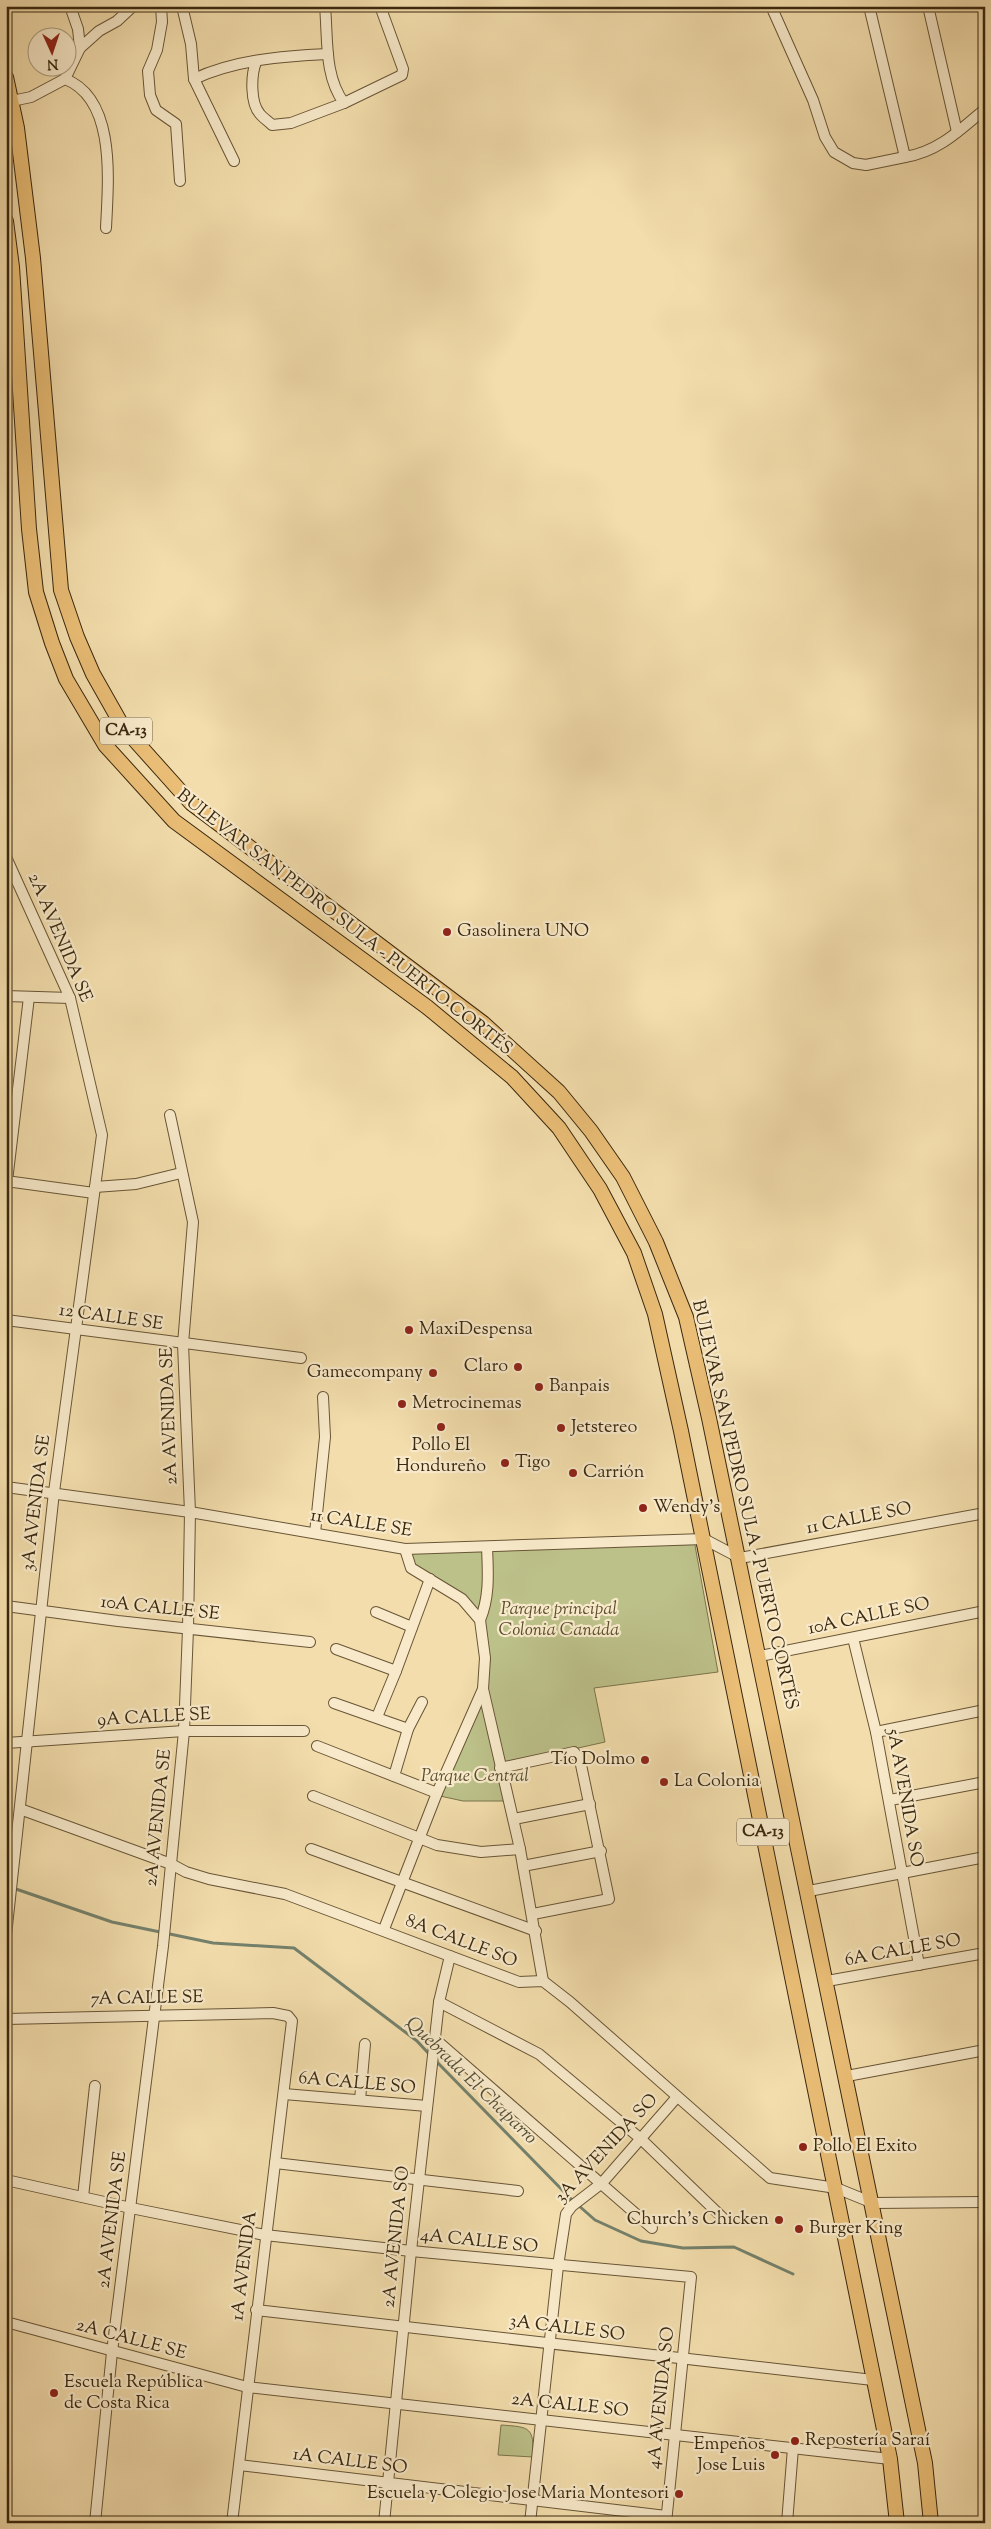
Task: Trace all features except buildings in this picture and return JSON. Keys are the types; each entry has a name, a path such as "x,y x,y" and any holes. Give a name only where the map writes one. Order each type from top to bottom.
{"highway":[{"name":"BULEVAR SAN PEDRO SULA - PUERTO CORTÉS","path":"6,77 12,101 33,258 62,590 77,637 93,674 123,727 191,803 483,1023 559,1092 591,1130 623,1177 656,1242 675,1285 690,1336 740,1558 809,1891 925,2463 931,2523"},
{"name":"BULEVAR SAN PEDRO SULA - PUERTO CORTÉS","path":"6,222 29,529 36,592 66,680 105,744 174,821 427,1007 512,1077 559,1128 600,1189 634,1253 655,1314 704,1539 890,2459 897,2523"}],"street":[{"path":"70,6 78,29 80,48"},
{"path":"12,101 32,97 65,79 80,48 133,6"},
{"path":"161,6 162,22 157,50 148,70 150,95 156,110 176,124 180,180"},
{"path":"182,6 191,44 194,79 234,161"},
{"path":"325,6 328,54 334,90 344,103"},
{"path":"256,62 252,78 254,100 258,113 272,125 291,123 344,103 402,75 403,70 380,6"},
{"path":"771,6 813,100 825,137 834,152 853,163 866,165 922,154 936,148 985,109"},
{"path":"869,6 904,157"},
{"path":"928,6 957,132"},
{"path":"194,79 216,68 292,56 328,54"},
{"path":"65,79 74,83 93,100 100,116 107,174 106,228"},
{"name":"2A AVENIDA SE","path":"6,857 70,998 90,1077"},
{"path":"6,879 13,870"},
{"path":"6,996 70,998"},
{"path":"29,998 6,1181 94,1190 136,1184 181,1173"},
{"name":"3A AVENIDA SE","path":"6,1935 54,1492 102,1135 90,1077"},
{"name":"2A AVENIDA SE","path":"95,2523 112,2352 131,2208 152,2014 162,1946 184,1732 190,1512 183,1344 192,1222 170,1115"},
{"name":"12 CALLE SE","path":"6,1320 301,1358"},
{"path":"315,1533 325,1437 323,1398"},
{"name":"11 CALLE SE","path":"6,1487 54,1492 190,1512 405,1549 704,1539 740,1558"},
{"name":"11 CALLE SO","path":"740,1558 985,1513"},
{"path":"487,1547 488,1583 485,1608 480,1620 485,1658 483,1689 500,1768 514,1819 536,1931 543,1981 570,2002 770,2178 836,2188 873,2203 985,2202"},
{"path":"405,1549 411,1568 462,1599 480,1620"},
{"path":"377,1717 430,1579"},
{"name":"10A CALLE SE","path":"6,1606 310,1642"},
{"name":"10A CALLE SO","path":"760,1656 985,1611"},
{"path":"376,1612 412,1627"},
{"name":"5A AVENIDA SO","path":"853,1638 890,1800 918,1965"},
{"path":"336,1649 396,1671"},
{"path":"384,1929 436,1793 483,1689"},
{"path":"394,1776 408,1729 422,1702"},
{"path":"334,1703 408,1729"},
{"path":"876,1732 985,1710"},
{"name":"9A CALLE SE","path":"6,1743 184,1732 304,1731"},
{"path":"317,1746 436,1793"},
{"path":"500,1768 574,1752 580,1760 601,1851 609,1899 532,1914"},
{"path":"890,1800 985,1782"},
{"path":"313,1796 437,1845 481,1852 520,1849"},
{"path":"514,1819 590,1804"},
{"name":"8A CALLE SO","path":"20,1809 171,1864 186,1872 209,1879 285,1894 384,1929 519,1982 543,1981"},
{"path":"311,1849 536,1931"},
{"path":"523,1866 601,1851"},
{"path":"809,1891 985,1857"},
{"name":"6A CALLE SO","path":"827,1981 985,1953"},
{"name":"2A AVENIDA SO","path":"384,2523 411,2251 439,2002 450,1956"},
{"path":"439,2002 539,2054 641,2139 723,2218"},
{"name":"7A CALLE SE","path":"6,2019 152,2014 273,2013 288,2016"},
{"name":"1A AVENIDA","path":"232,2523 265,2235 293,2027 292,2021 288,2016"},
{"path":"435,2040 652,2228"},
{"path":"360,2100 365,2044"},
{"path":"847,2076 985,2050"},
{"path":"83,2197 95,2086"},
{"name":"6A CALLE SO","path":"284,2094 427,2106"},
{"name":"3A AVENIDA SO","path":"530,2523 558,2266 566,2214 572,2206 589,2195 602,2183 677,2097"},
{"path":"275,2162 518,2191"},
{"name":"4A CALLE SO","path":"6,2180 265,2235 558,2266 691,2277"},
{"name":"4A AVENIDA SO","path":"666,2519 691,2277"},
{"name":"3A CALLE SO","path":"256,2310 873,2380"},
{"name":"2A CALLE SE","path":"6,2322 247,2387"},
{"name":"2A CALLE SO","path":"247,2387 890,2459"},
{"path":"787,2523 793,2448"},
{"name":"1A CALLE SO","path":"239,2465 533,2500 666,2519"}],"green space":[{"name":"Parque principal Colonia Canada","path":"694,1540 718,1672 594,1688 605,1742 502,1765 485,1687 483,1620 411,1568 405,1549"},
{"name":"Parque Central","path":"482,1695 506,1801 463,1801 440,1796"},
{"path":"501,2425 528,2430 531,2434 533,2457 498,2455"}],"waterway":[{"name":"Quebrada El Chaparro","path":"13,1888 112,1922 213,1943 294,1948 417,2041 430,2055"},
{"name":"Quebrada El Chaparro","path":"436,2061 573,2201"},
{"name":"Quebrada El Chaparro","path":"578,2205 595,2220 641,2241 683,2248 734,2247 793,2274"}],"place":[{"name":"Gasolinera UNO","path":"447,932"},
{"name":"MaxiDespensa","path":"409,1330"},
{"name":"Claro","path":"518,1367"},
{"name":"Gamecompany","path":"433,1373"},
{"name":"Banpais","path":"539,1387"},
{"name":"Metrocinemas","path":"402,1404"},
{"name":"Pollo El Hondureño","path":"441,1427"},
{"name":"Jetstereo","path":"561,1428"},
{"name":"Tigo","path":"505,1463"},
{"name":"Carrión","path":"573,1473"},
{"name":"Wendy's","path":"643,1508"},
{"name":"Tío Dolmo","path":"645,1760"},
{"name":"La Colonia","path":"664,1782"},
{"name":"Pollo El Exito","path":"803,2147"},
{"name":"Church's Chicken","path":"779,2220"},
{"name":"Burger King","path":"799,2229"},
{"name":"Escuela República de Costa Rica","path":"54,2393"},
{"name":"Repostería Saraí","path":"795,2441"},
{"name":"Empeños Jose Luis","path":"775,2455"},
{"name":"Escuela y Colegio Jose Maria Montesori","path":"679,2494"}]}
